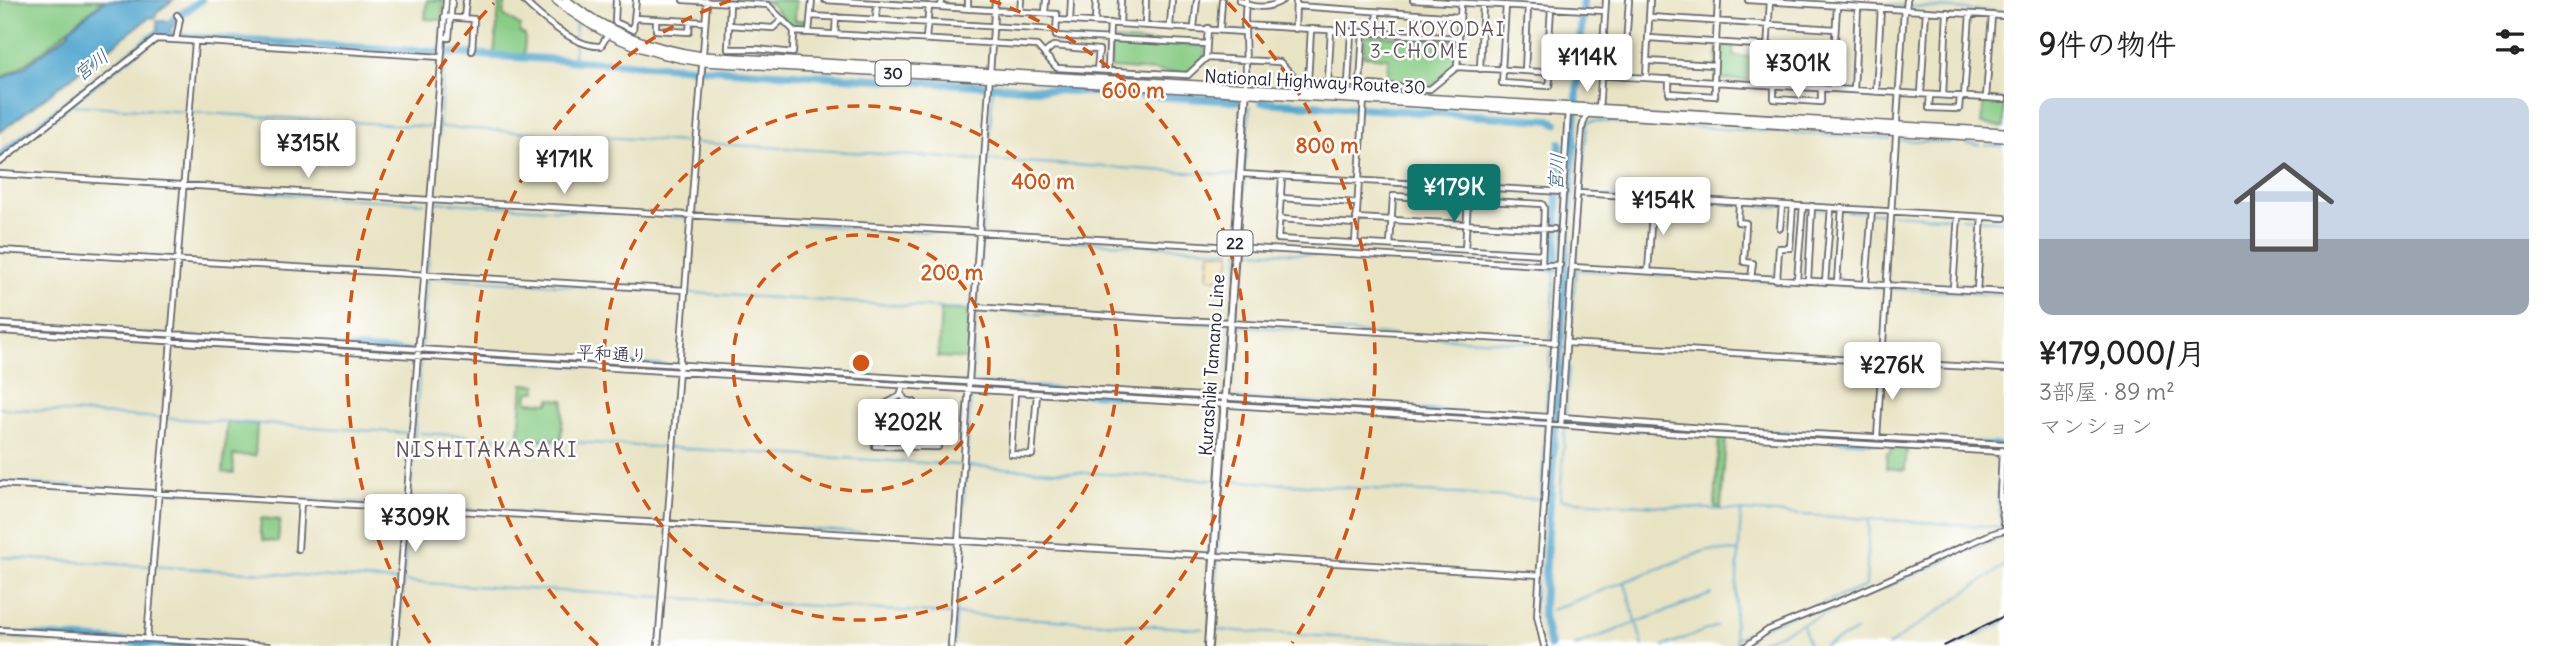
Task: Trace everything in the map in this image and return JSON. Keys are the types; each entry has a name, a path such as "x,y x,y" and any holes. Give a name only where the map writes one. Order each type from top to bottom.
{"highway":[{"name":"National Highway Route 30","path":"556,0 578,17 609,32 702,65 1246,90 1364,102 1569,109 2004,132"},
{"name":"National Highway Route 30","path":"566,0 609,32"},
{"name":"National Highway Route 30","path":"1897,128 2004,138"}],"main road":[{"name":"Kurashiki Tamano Line","path":"1208,646 1217,556 1223,401 1244,174 1246,90"}],"street":[{"path":"395,646 408,508 441,55 447,17 446,0"},
{"path":"447,17 452,0"},
{"path":"464,19 466,0"},
{"path":"523,0 544,19 574,38 598,47 609,32"},
{"path":"616,0 615,22 634,30 636,0"},
{"path":"683,0 768,5 794,31 1037,46 1058,68 1188,75 1206,58 1208,28"},
{"path":"809,32 812,0"},
{"path":"825,0 916,3 1057,14 1056,36 1207,44"},
{"path":"941,7 942,0"},
{"path":"968,0 968,9"},
{"path":"951,646 982,233 995,0"},
{"path":"1020,12 1021,0"},
{"path":"1045,13 1046,0"},
{"path":"1070,21 1071,0"},
{"path":"1095,22 1096,0"},
{"path":"1120,24 1121,0"},
{"path":"1145,25 1146,0"},
{"path":"1170,26 1172,0"},
{"path":"1194,27 1197,0"},
{"path":"1220,29 1222,0"},
{"path":"1239,0 1271,7 1283,0"},
{"path":"1413,0 1605,11"},
{"path":"1599,111 1606,0"},
{"path":"1624,77 1629,0"},
{"path":"1646,78 1650,0"},
{"path":"1669,79 1669,93 1715,96 1718,0"},
{"path":"1748,0 1881,8 1906,6 1926,11 2004,16"},
{"path":"658,646 707,1"},
{"path":"1765,85 1770,1"},
{"path":"1246,2 1246,90"},
{"path":"730,3 728,49 757,48 793,53 794,31"},
{"path":"876,19 877,3"},
{"path":"1295,29 1296,3 1460,17"},
{"path":"1206,58 1280,62 1296,79 1308,81 1432,89 1457,67 1461,3"},
{"path":"1480,69 1483,4"},
{"path":"1506,5 1502,83 1549,86 1551,8"},
{"path":"926,40 929,6"},
{"path":"1832,89 1837,6"},
{"path":"1877,441 1906,6"},
{"path":"1525,71 1528,7"},
{"path":"1854,90 1858,7"},
{"path":"1875,92 1881,8"},
{"path":"1921,94 1926,11"},
{"path":"1376,33 1377,12"},
{"path":"1943,95 1947,12"},
{"path":"1930,95 1929,108 1959,109 1970,14"},
{"path":"1986,98 1992,15"},
{"path":"176,38 178,16"},
{"path":"811,16 1056,30"},
{"path":"447,17 474,19 472,51"},
{"path":"835,34 836,17"},
{"path":"1650,17 1835,29"},
{"path":"635,18 705,22"},
{"path":"656,20 656,30 689,32 690,21"},
{"path":"729,25 773,28 782,20"},
{"path":"1057,20 1244,32"},
{"path":"1108,70 1110,23"},
{"path":"1244,26 1459,38"},
{"path":"1308,81 1311,29"},
{"path":"1328,83 1331,30"},
{"path":"1348,84 1351,32"},
{"path":"1360,85 1363,32"},
{"path":"0,162 156,39 176,38 195,43 441,55"},
{"path":"1648,38 1834,50"},
{"path":"147,638 195,43"},
{"path":"1044,54 1053,46 1099,50 1097,70"},
{"path":"1647,61 1714,65"},
{"path":"1457,67 2004,99"},
{"path":"1766,68 1833,72"},
{"path":"1774,86 1774,99 1821,102 1821,89"},
{"path":"1355,244 1364,102"},
{"path":"1544,646 1537,621 1556,265 1569,109"},
{"path":"1562,421 1585,110"},
{"path":"0,174 690,217 1556,265"},
{"path":"1244,174 1561,192"},
{"path":"1283,177 1278,239 1542,254"},
{"path":"1580,194 1892,211 1982,219 2004,218"},
{"path":"1390,245 1393,196 1542,204 1542,265"},
{"path":"1281,198 1357,202"},
{"path":"1648,271 1653,198"},
{"path":"1465,249 1468,200"},
{"path":"1739,204 1738,222 1746,223 1744,262 1753,263 1751,278"},
{"path":"1780,228 1782,207"},
{"path":"1777,280 1779,248 1790,248 1793,207"},
{"path":"1797,280 1803,208"},
{"path":"1808,281 1811,208"},
{"path":"1825,282 1830,209"},
{"path":"1837,282 1842,210"},
{"path":"1866,284 1872,212"},
{"path":"1953,289 1958,217"},
{"path":"1280,219 1391,220 1554,229"},
{"path":"1977,290 1982,219"},
{"path":"0,250 685,292"},
{"path":"1574,267 1837,282 1887,288 2004,292"},
{"path":"975,309 1553,344"},
{"path":"0,324 171,338 1562,421 1633,431 2003,447 2000,498 2004,523"},
{"name":"平和通り","path":"0,331 171,338 679,368 903,386 970,385 1037,394 1223,401"},
{"path":"1568,345 2004,369"},
{"path":"903,386 902,394 905,400 914,402 916,406 915,446"},
{"path":"1015,392 1011,454 1032,455 1037,394"},
{"path":"882,445 885,404 902,394"},
{"path":"875,446 938,447"},
{"path":"0,484 1540,575"},
{"path":"298,549 302,502"},
{"path":"1746,646 1768,630 2004,530"},
{"path":"0,630 268,646"}],"green space":[{"path":"0,0 104,0 40,53 0,78"},
{"path":"427,0 443,0 442,20 425,19"},
{"path":"500,0 506,0 503,15 520,26 520,33 525,35 524,56 494,54"},
{"path":"796,0 795,20 809,21 806,30 793,29 770,3 723,1"},
{"path":"1365,35 1457,40 1456,66 1431,87 1387,85 1388,58 1363,56"},
{"path":"1111,40 1206,46 1205,57 1186,73 1110,68"},
{"path":"1720,45 1734,46 1733,56 1765,58 1764,79 1718,79 1716,76"},
{"path":"1984,99 2004,101 2004,127 1981,124"},
{"path":"941,309 972,311 969,359 938,357"},
{"path":"523,384 537,385 537,391 528,393 527,402 549,403 550,399 564,400 561,440 519,438"},
{"path":"227,422 257,424 255,456 233,455 234,473 223,472"},
{"path":"1719,437 1726,438 1721,508 1715,507"},
{"path":"1891,448 1907,449 1905,470 1886,468 1887,453 1890,453"},
{"path":"261,518 280,520 278,542 263,540 260,531"}],"sand":[{"path":"1210,252 1231,253 1228,279 1208,278"}],"water":[{"path":"106,0 173,0 157,12 155,18 150,17 0,132 0,80 25,67"},
{"path":"176,16 177,22 170,29 174,39 156,38 150,43 146,38 158,30 157,21 171,21"}],"waterway":[{"name":"宮川","path":"173,20 201,0"},
{"path":"446,34 449,0"},
{"name":"宮川","path":"1560,347 1583,0"},
{"path":"1801,0 2004,12"},
{"path":"574,61 576,18"},
{"name":"宮川","path":"0,156 155,35"},
{"path":"170,36 1237,101"},
{"path":"409,505 446,40"},
{"path":"971,387 993,87"},
{"path":"1262,102 1550,120 1556,123"},
{"path":"74,105 433,127"},
{"path":"1245,171 1250,106"},
{"path":"1570,347 1587,123 1594,121 1890,139"},
{"path":"439,127 982,160"},
{"name":"宮川","path":"1569,132 1574,132"},
{"path":"1899,140 1951,143"},
{"path":"1551,269 1555,269 1560,143"},
{"path":"1965,144 1980,145"},
{"path":"1986,145 2003,146"},
{"name":"宮川","path":"1570,146 1580,146"},
{"path":"988,160 1235,175"},
{"path":"1240,244 1245,177"},
{"path":"158,186 181,187"},
{"path":"186,188 424,203"},
{"path":"1582,196 1646,199"},
{"path":"434,202 977,235"},
{"path":"1697,202 1779,207"},
{"path":"1806,209 1828,210"},
{"path":"1834,210 1889,214"},
{"path":"1893,214 1955,218"},
{"path":"1961,218 2004,221"},
{"path":"982,236 1231,250"},
{"path":"1239,250 1551,269"},
{"path":"1228,396 1239,250"},
{"path":"295,269 421,277"},
{"path":"1550,346 1555,269"},
{"path":"1577,270 2004,295"},
{"path":"427,277 1225,325"},
{"path":"1237,326 1532,343"},
{"path":"0,328 2004,447"},
{"name":"宮川","path":"1554,347 1566,348"},
{"path":"1536,573 1550,348"},
{"name":"宮川","path":"1550,646 1543,607 1560,348"},
{"path":"1565,422 1570,349"},
{"path":"954,646 971,392"},
{"path":"1212,646 1228,407"},
{"path":"0,408 409,433"},
{"path":"1565,428 1560,500 2002,527"},
{"path":"420,433 960,465"},
{"path":"968,466 1214,480"},
{"path":"1223,480 1540,499"},
{"path":"0,482 156,491"},
{"path":"1998,484 2003,528"},
{"path":"162,491 401,505"},
{"path":"409,506 540,514"},
{"path":"398,646 409,511"},
{"path":"1737,646 1734,629 1741,512"},
{"path":"1735,638 1866,586 1869,519"},
{"path":"716,524 955,538"},
{"path":"1864,597 2004,537"},
{"path":"1551,610 1707,550 1739,552"},
{"path":"0,557 397,581"},
{"path":"1888,646 2004,566"},
{"path":"1536,579 1533,621 1539,646"},
{"path":"407,582 950,614"},
{"path":"1625,583 1643,646"},
{"path":"1751,646 1864,597 1865,593"},
{"path":"1574,646 1712,594"},
{"name":"宮川","path":"1543,612 1547,611"},
{"path":"956,614 1203,629"},
{"path":"1957,646 2004,622"},
{"path":"1803,624 1809,646"},
{"path":"1664,646 1717,626"},
{"path":"1217,630 1489,646"},
{"path":"1824,646 1857,631"},
{"path":"0,634 191,646"}],"railway":[{"path":"1944,646 2004,616"}],"district":[{"name":"NISHI-KOYODAI 3-CHOME","path":"1420,40"},
{"name":"NISHITAKASAKI","path":"487,450"}]}
